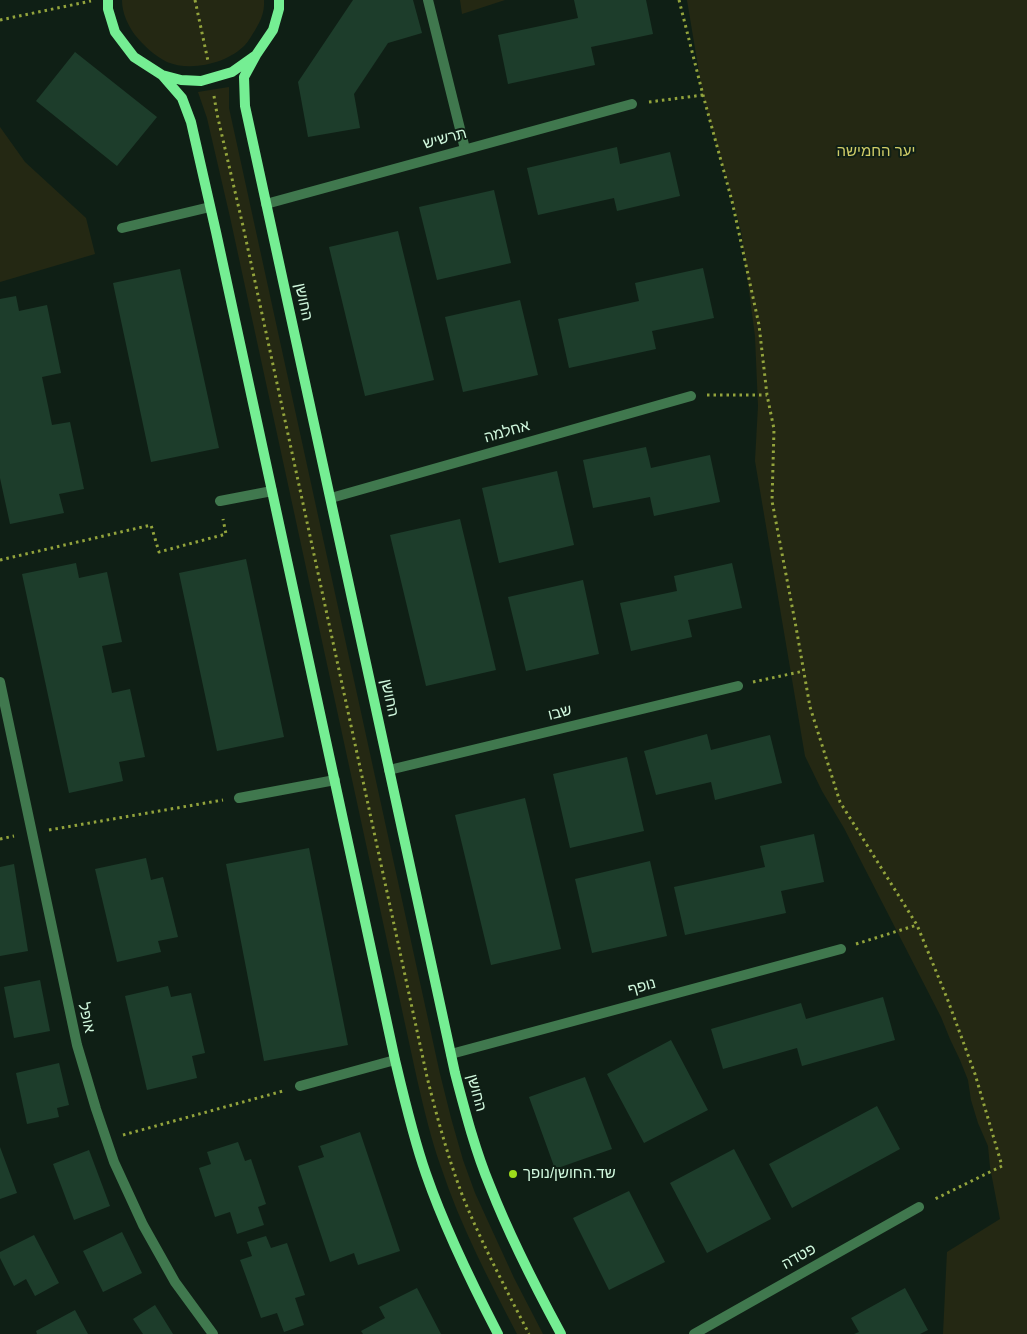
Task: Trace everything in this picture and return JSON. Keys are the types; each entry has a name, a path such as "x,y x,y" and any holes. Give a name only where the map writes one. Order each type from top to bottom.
{"street":[{"path":"108,0 108,9 116,32 134,57 162,75 182,98 191,122 395,1060 412,1128 425,1173 435,1199 478,1296 498,1334"},
{"path":"162,75 181,80 201,81 232,72 256,55 273,30 279,10 279,0"},
{"path":"428,0 465,149"},
{"name":"החושן","path":"256,55 244,77 244,106 451,1054 478,1155 490,1187 528,1271 561,1334"},
{"name":"תרשיש","path":"266,204 632,104"},
{"path":"122,228 210,207"},
{"name":"אחלמה","path":"330,498 691,396"},
{"path":"220,501 272,491"},
{"name":"אופל","path":"0,682 77,1045 106,1140 143,1225 175,1282 212,1334"},
{"name":"שבו","path":"390,770 738,686"},
{"path":"239,798 335,780"},
{"name":"נופף","path":"451,1054 842,949"},
{"path":"300,1086 395,1060"},
{"name":"פטדה","path":"694,1334 919,1207"}],"path":[{"path":"0,20 96,0"},
{"path":"195,0 217,114 438,1121 464,1198 503,1284 529,1334"},
{"path":"679,0 732,201 759,325 767,395 774,429 772,502 810,707 840,802 916,925 947,998 975,1074 1002,1166 919,1207"},
{"path":"632,104 703,95"},
{"path":"691,396 767,395"},
{"path":"0,560 151,525 159,552 226,534 220,501"},
{"path":"738,686 804,671"},
{"path":"0,839 239,798"},
{"path":"842,949 916,925"},
{"path":"106,1140 300,1086"}],"green space":[{"path":"122,0 264,0 264,5 257,27 247,43 238,51 229,57 209,64 187,66 167,62 142,43 128,23 124,14"},
{"path":"460,0 505,0 462,14"},
{"name":"יער החמישה","path":"687,0 1027,0 1027,1334 943,1334 947,1252 1000,1219 988,1146 971,1100 968,1080 941,1017 805,756 755,461 758,406 755,336 741,231 703,96"},
{"path":"229,87 229,108 451,1118 475,1193 514,1278 543,1334 517,1334 457,1210 437,1156 425,1113 230,217 207,118 198,92"},
{"path":"0,127 25,162 86,218 95,254 0,282"}],"building":[{"path":"353,0 413,0 422,33 388,43 354,94 360,128 308,137 298,82"},
{"path":"574,0 646,0 653,34 591,47 595,65 508,84 498,35 578,18"},
{"path":"75,52 157,117 117,166 36,101"},
{"path":"617,147 620,164 670,152 680,196 617,211 614,198 538,215 527,168"},
{"path":"494,190 511,263 437,280 419,207"},
{"path":"398,231 434,380 365,396 329,247"},
{"path":"703,268 714,318 652,331 656,349 569,368 558,319 639,301 635,283"},
{"path":"180,269 219,448 151,462 113,283"},
{"path":"16,296 19,311 47,305 61,373 42,377 52,425 70,422 84,489 59,494 64,513 10,524 0,478 0,299"},
{"path":"520,300 538,375 463,392 445,317"},
{"path":"646,447 651,468 710,455 720,502 654,516 650,497 593,508 583,460"},
{"path":"557,471 574,545 499,563 482,488"},
{"path":"460,519 496,670 426,686 390,535"},
{"path":"246,559 284,737 217,751 179,573"},
{"path":"76,563 79,578 107,572 122,642 102,646 112,693 130,689 145,757 119,762 123,781 69,793 22,574"},
{"path":"732,563 742,608 688,620 692,637 631,651 620,603 677,591 674,576"},
{"path":"583,580 599,654 526,671 508,597"},
{"path":"707,734 711,750 770,735 782,783 715,800 711,782 656,795 644,751"},
{"path":"627,757 644,831 570,848 553,774"},
{"path":"525,798 561,949 491,965 455,815"},
{"path":"814,834 824,882 781,891 786,913 685,935 674,887 765,867 760,846"},
{"path":"309,848 348,1045 264,1061 226,864"},
{"path":"146,858 151,880 163,877 178,937 158,941 161,952 117,962 95,869"},
{"path":"650,861 667,936 592,953 575,879"},
{"path":"14,864 28,951 0,956 0,867"},
{"path":"40,980 50,1031 14,1038 4,987"},
{"path":"168,986 171,997 191,993 205,1053 192,1056 197,1078 147,1090 125,996"},
{"path":"883,997 895,1040 802,1066 797,1048 723,1069 711,1029 801,1003 806,1019"},
{"path":"671,1040 708,1110 644,1143 607,1074"},
{"path":"59,1063 69,1105 57,1108 59,1117 27,1124 16,1073"},
{"path":"585,1077 612,1149 555,1169 529,1097"},
{"path":"877,1106 900,1149 792,1208 769,1164"},
{"path":"360,1132 400,1251 358,1265 354,1253 330,1262 298,1166 324,1157 320,1146"},
{"path":"238,1142 245,1161 251,1159 266,1204 258,1207 264,1225 237,1234 230,1212 215,1217 199,1168 211,1164 207,1152"},
{"path":"0,1147 17,1193 0,1199"},
{"path":"734,1149 771,1219 707,1253 670,1183"},
{"path":"89,1150 110,1206 74,1220 53,1164"},
{"path":"629,1191 665,1262 609,1290 573,1218"},
{"path":"122,1232 142,1273 103,1292 83,1251"},
{"path":"34,1235 59,1283 35,1296 26,1279 14,1286 0,1258 0,1252"},
{"path":"266,1236 271,1248 287,1243 305,1295 295,1298 304,1325 284,1332 277,1313 261,1318 240,1260 252,1256 247,1242"},
{"path":"417,1288 441,1334 363,1334 361,1331 385,1318 379,1307"},
{"path":"905,1288 928,1330 920,1334 854,1334 859,1332 851,1318"},
{"path":"155,1305 173,1334 143,1334 133,1319"},
{"path":"75,1310 88,1334 37,1334 36,1331"}],"place":[{"name":"שד.החושן/נופך","path":"513,1174"}]}
